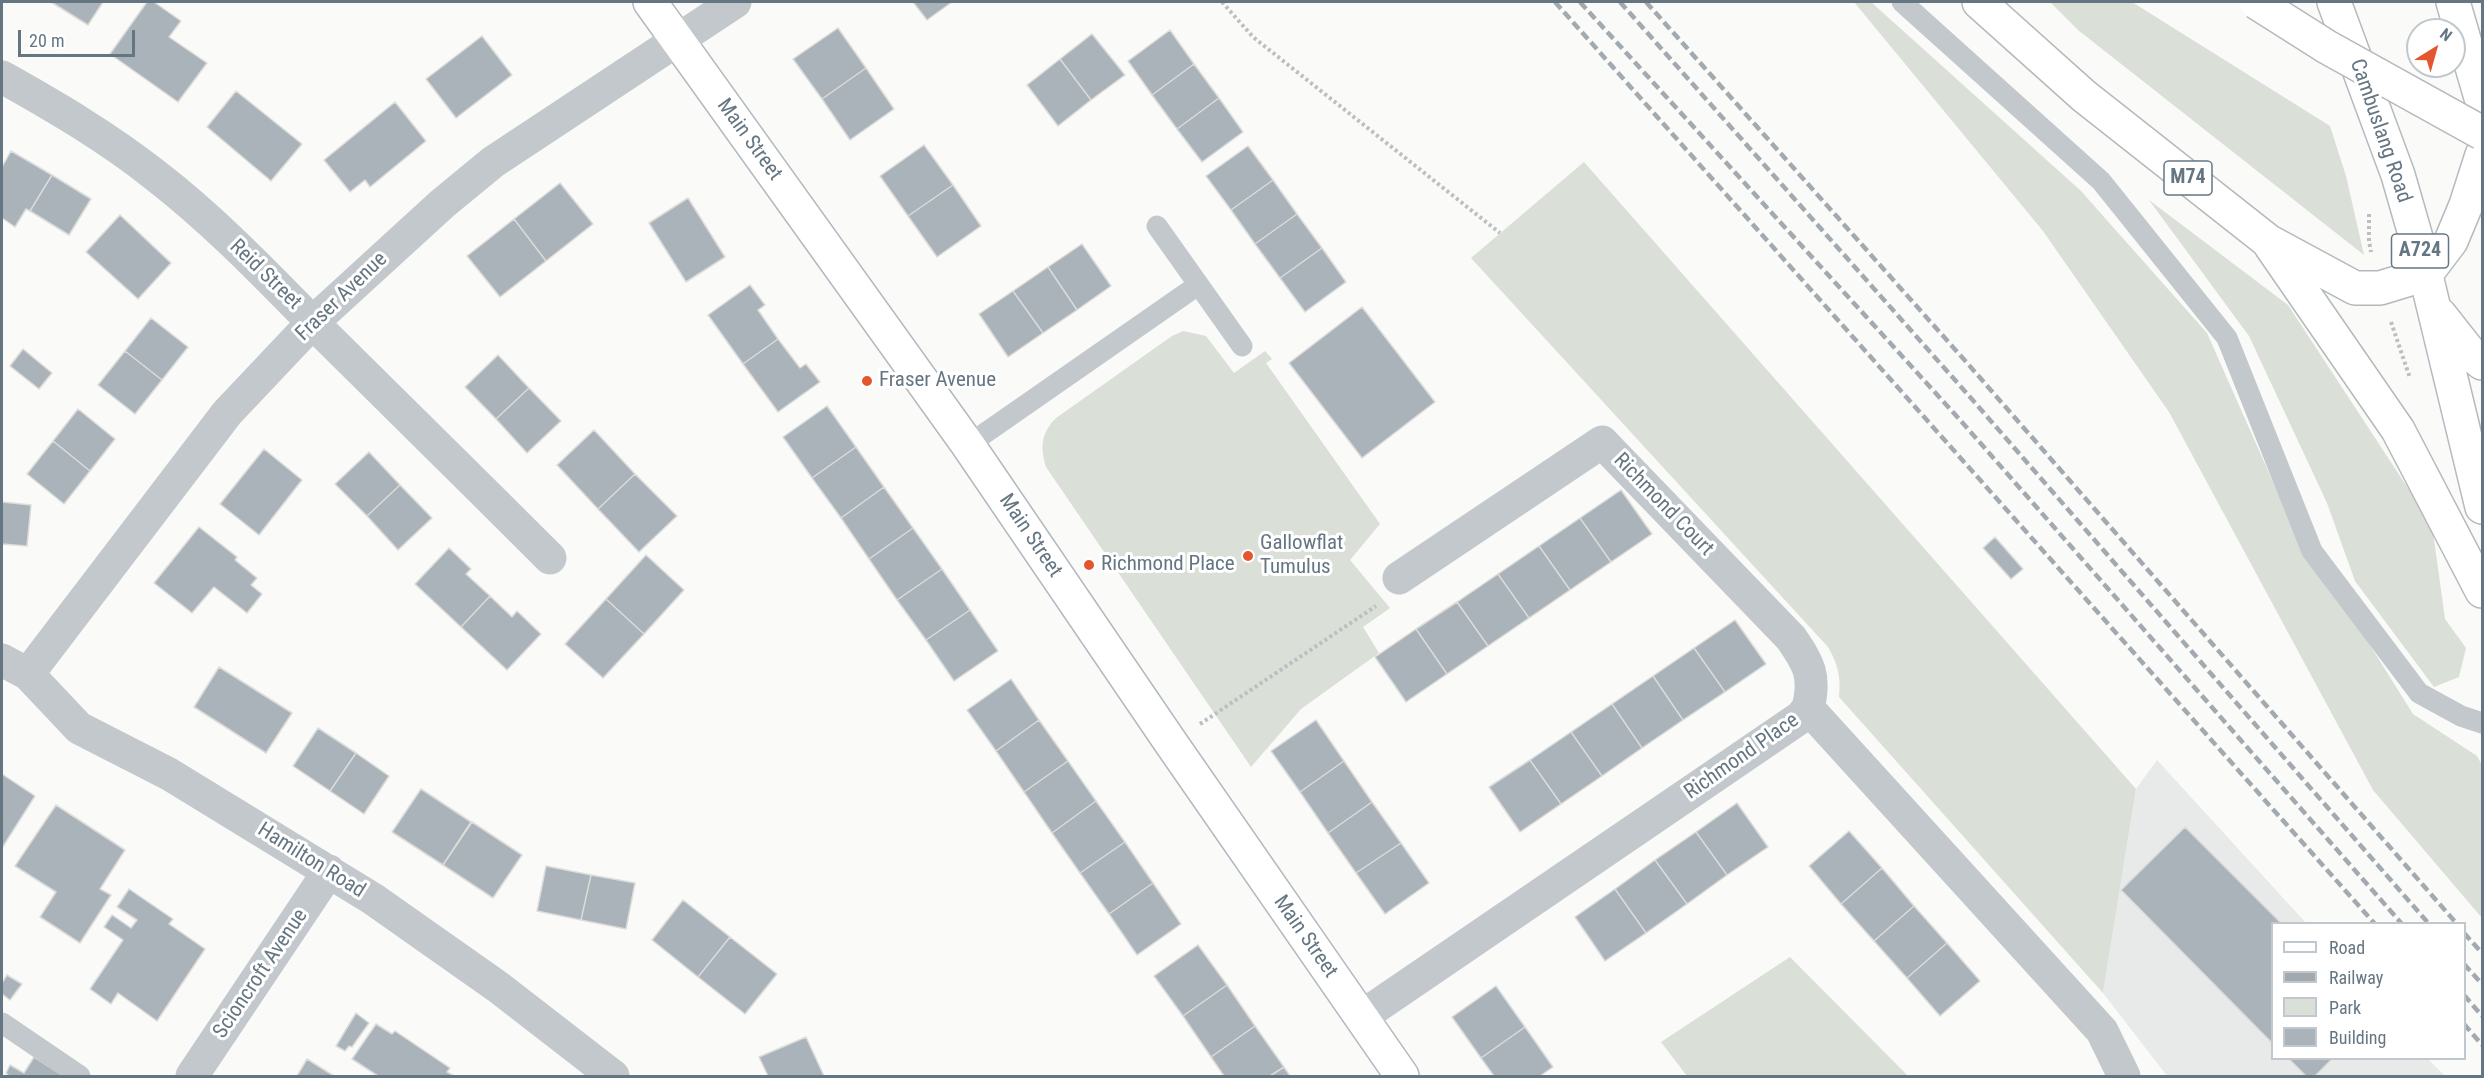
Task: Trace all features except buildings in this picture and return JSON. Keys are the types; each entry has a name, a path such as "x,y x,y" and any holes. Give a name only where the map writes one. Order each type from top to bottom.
{"main road":[{"name":"Main Street","path":"650,2 968,445 1402,1077"},
{"name":"M74","path":"1979,2 2084,96 2268,241 2355,288 2380,288 2426,274"},
{"path":"2256,2 2327,47 2482,133"},
{"name":"Cambuslang Road","path":"2334,2 2398,175 2426,274 2482,507"},
{"path":"2453,2 2482,101"},
{"path":"2426,274 2451,241 2466,205 2482,155"},
{"name":"M74","path":"2268,241 2398,430 2482,591"},
{"path":"2433,307 2470,353 2482,363"}],"street":[{"name":"Fraser Avenue","path":"15,667 227,413 313,322 442,204 493,162 735,2"},
{"name":"Reid Street","path":"2,77 56,107 155,175 285,293 550,558"},
{"name":"Richmond Court","path":"1399,578 1602,442 1791,638 1806,660 1811,674 1812,692 1808,708"},
{"name":"Hamilton Road","path":"15,667 79,728 169,774 329,871 498,987 613,1077"},
{"name":"Richmond Place","path":"1361,1017 1791,724 1808,708 2102,1031 2124,1077"},
{"name":"Scioncroft Avenue","path":"192,1077 329,871"}],"lane":[{"path":"1902,2 2109,190 2227,339 2312,550 2419,693 2461,716 2482,723"},
{"path":"1156,226 1242,346"},
{"path":"968,445 1198,285"},
{"path":"2,1023 80,1077"}],"path":[{"path":"1222,2 1253,37 1500,233"},
{"path":"1171,743 1384,600 1399,578"}],"shaded area":[{"path":"2157,760 2305,922 2271,922 2271,1060 2429,1060 2445,1076 2167,1076 2103,993 2136,789"}],"green space":[{"path":"1854,2 1871,2 2081,191 2207,333 2285,509 2413,714 2477,756 2482,765 2482,918 2373,790 2169,412 2043,231"},
{"path":"2050,2 2132,2 2330,126 2346,176 2364,255 2078,30"},
{"path":"1584,162 2136,789 2103,993 1839,697 1838,671 1828,647 1471,258"},
{"path":"2149,200 2288,305 2432,525 2445,619 2466,648 2459,677 2434,687 2355,581 2327,503 2249,336"},
{"path":"1183,331 1206,336 1234,373 1265,351 1272,359 1266,363 1380,524 1350,560 1390,608 1363,627 1379,653 1301,709 1251,767 1046,467 1043,453 1043,441 1047,429 1056,418 1172,336"},
{"path":"1790,957 1908,1076 1687,1076 1661,1042"}],"railway":[{"path":"1555,2 2373,922"},
{"path":"1580,2 1961,421 2400,922"},
{"path":"1620,2 1970,397 2427,922"},
{"path":"1646,2 1968,364 2455,922"},
{"path":"2466,935 2482,953"},
{"path":"2466,966 2482,984"},
{"path":"2466,997 2482,1016"},
{"path":"2466,1026 2482,1045"}],"place":[{"name":"Fraser Avenue","path":"867,381"},
{"name":"Gallowflat Tumulus","path":"1248,556"},
{"name":"Richmond Place","path":"1089,565"}]}
